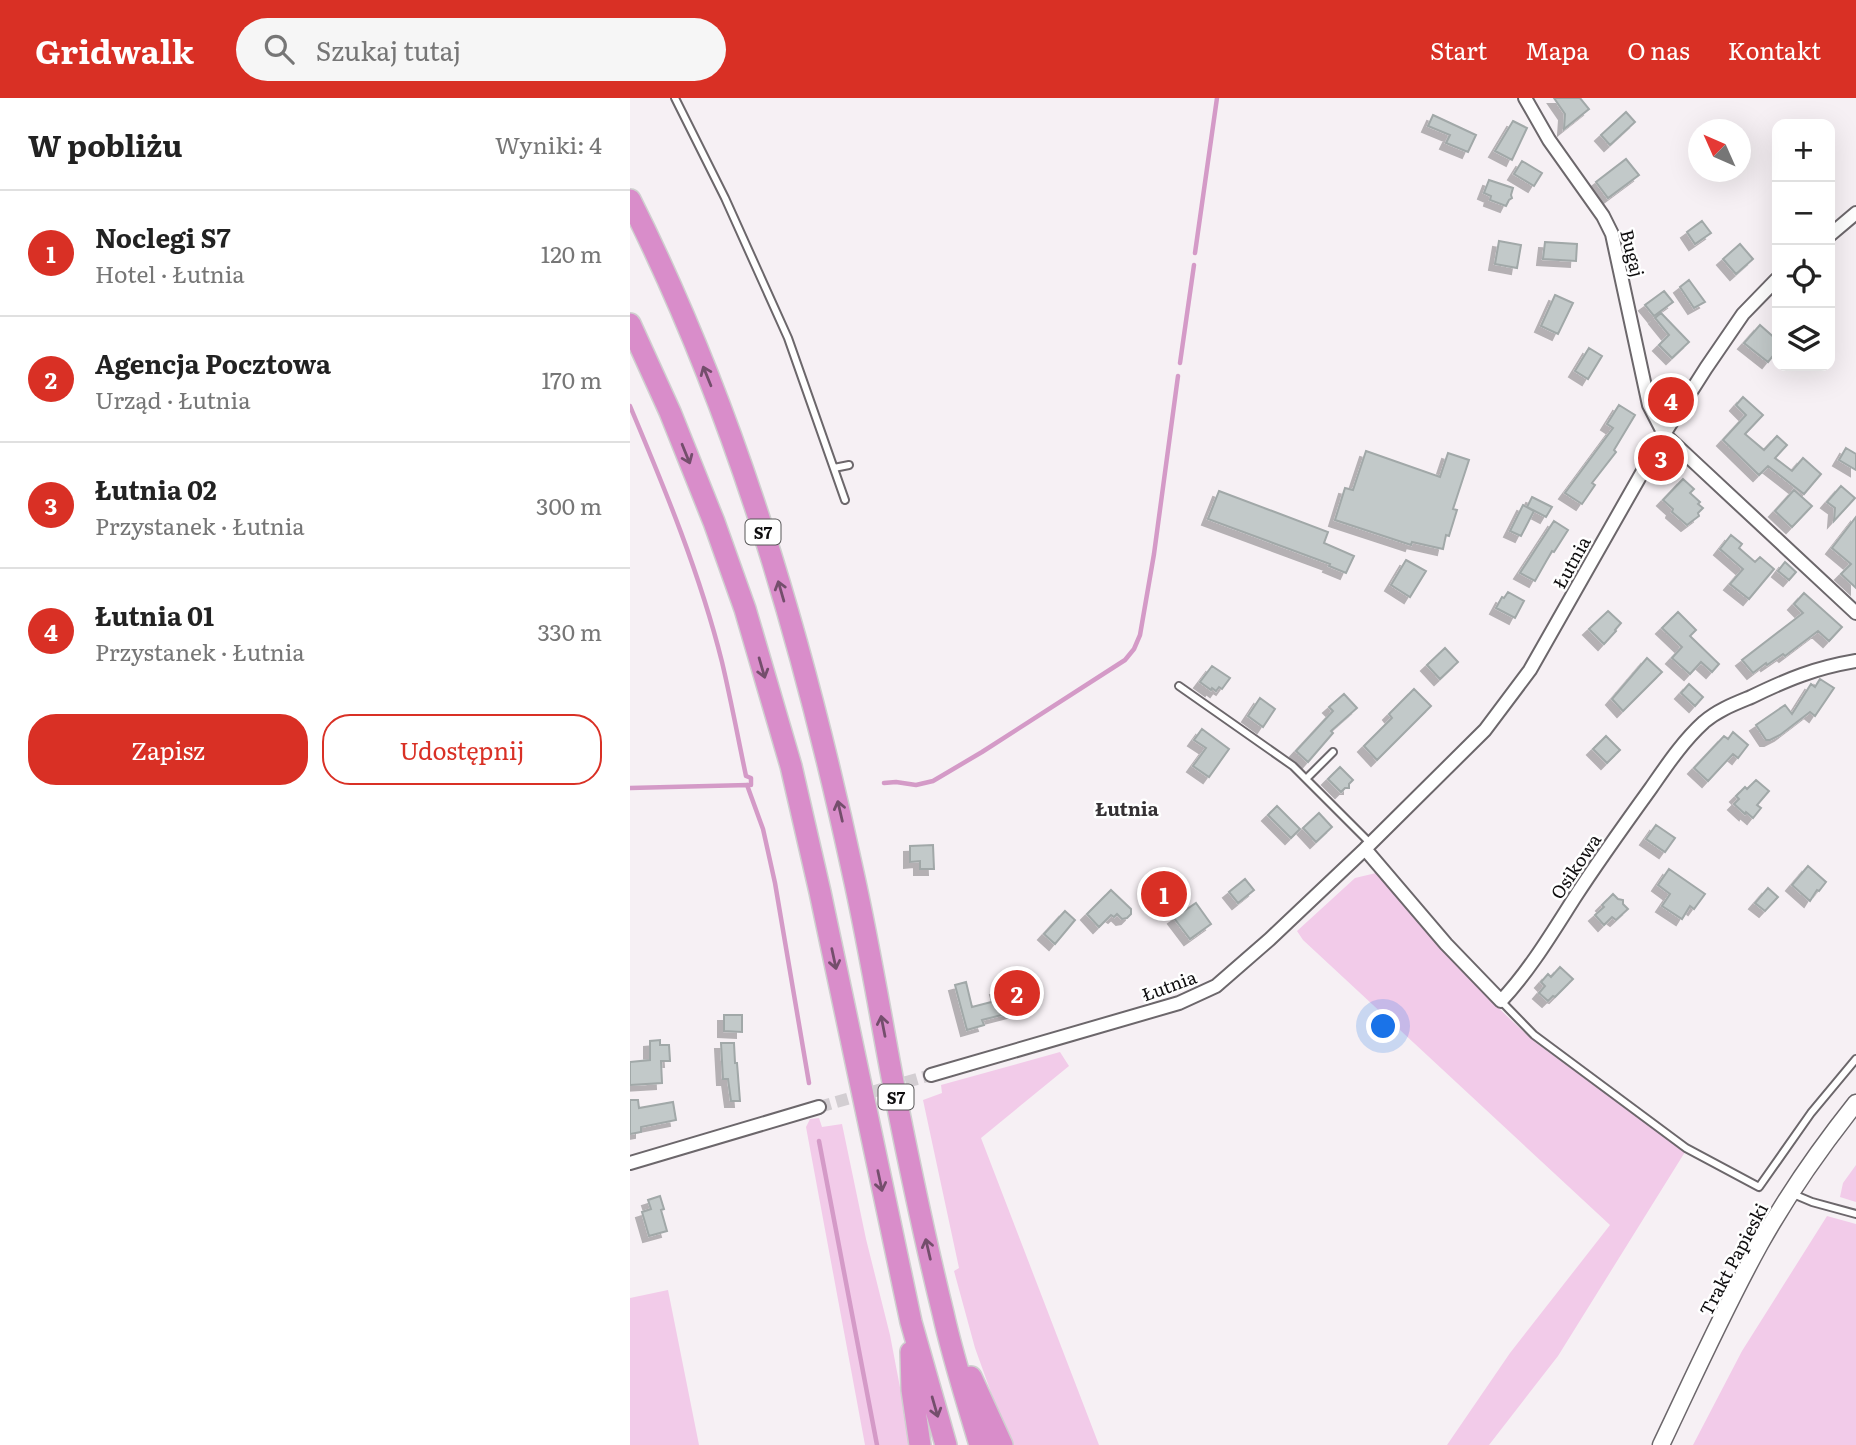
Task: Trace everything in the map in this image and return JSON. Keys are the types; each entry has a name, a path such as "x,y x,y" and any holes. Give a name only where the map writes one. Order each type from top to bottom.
{"highway":[{"name":"S7","path":"630,200 687,327 731,437 757,509 816,711 855,877 898,1105 943,1316 980,1445"},
{"name":"S7","path":"630,324 670,412 718,535 745,609 791,765 911,1322 946,1445"},
{"path":"943,1316 1002,1445"},
{"path":"911,1322 912,1390 920,1445"}],"street":[{"name":"Bugaj","path":"1525,98 1612,234 1647,397 1651,411 1664,434"},
{"path":"1835,231 1856,213"},
{"name":"Łutnia","path":"931,1075 1179,1003 1216,986 1270,939 1485,730 1530,670 1664,434 1699,378 1743,314 1772,284"},
{"path":"1664,434 1856,613"},
{"name":"Osikowa","path":"1501,1001 1530,965 1656,781 1704,722 1721,709 1797,676 1856,661"},
{"path":"1368,846 1446,944 1501,1001"},
{"name":"Trakt Papieski","path":"1661,1445 1761,1242 1791,1193 1856,1103"},
{"path":"630,1163 819,1107"}],"lane":[{"path":"675,98 725,198 789,338 845,500"},
{"path":"834,468 849,466"},
{"path":"1179,686 1293,766 1368,846"},
{"path":"1307,778 1333,752"},
{"path":"1501,1001 1534,1035 1686,1147 1759,1187 1811,1113 1856,1059"},
{"path":"1791,1193 1812,1202 1856,1214"}],"shaded area":[{"path":"1376,873 1433,939 1535,1042 1685,1152 1558,1356 1489,1445 1447,1445 1510,1353 1610,1225 1303,940 1297,931 1355,878"},
{"path":"1060,1052 1069,1066 981,1138 1099,1445 1010,1445 975,1348 954,1271 959,1268 923,1100 942,1093 941,1085"},
{"path":"819,1118 822,1127 842,1124 866,1239 890,1335 911,1445 865,1445 806,1127 810,1119"},
{"path":"1856,1165 1856,1202 1840,1197 1843,1183"},
{"path":"1827,1216 1856,1224 1856,1445 1693,1445 1742,1351"},
{"path":"668,1290 699,1445 630,1445 630,1298"}],"building":[{"path":"1554,98 1580,98 1589,109 1564,129 1565,114"},
{"path":"1626,112 1635,122 1610,145 1601,135"},
{"path":"1433,115 1476,135 1468,152 1446,143 1450,135 1428,126"},
{"path":"1513,121 1527,128 1512,160 1495,151"},
{"path":"1626,159 1639,175 1608,198 1596,182"},
{"path":"1522,161 1542,173 1534,186 1514,174"},
{"path":"1489,180 1513,188 1512,198 1506,206 1490,200 1491,196 1484,193"},
{"path":"1702,221 1711,233 1695,244 1687,232"},
{"path":"1499,241 1521,245 1517,268 1495,264"},
{"path":"1545,242 1577,244 1576,261 1543,259"},
{"path":"1740,244 1753,259 1736,274 1723,259"},
{"path":"1689,280 1705,302 1694,308 1680,287"},
{"path":"1664,291 1673,302 1654,316 1645,305"},
{"path":"1555,295 1573,303 1558,334 1541,326"},
{"path":"1661,313 1689,342 1672,358 1659,345 1669,335 1655,318"},
{"path":"1760,325 1772,336 1772,357 1768,362 1744,343"},
{"path":"1589,348 1602,356 1588,379 1575,371"},
{"path":"1743,397 1763,415 1745,434 1764,450 1777,436 1787,445 1775,458 1792,471 1803,458 1821,474 1804,494 1768,466 1759,475 1723,440 1746,415 1736,405"},
{"path":"1619,405 1635,415 1614,450 1616,452 1592,483 1595,485 1582,504 1565,493 1613,428 1607,424"},
{"path":"1846,448 1856,454 1856,470 1839,460"},
{"path":"1366,451 1440,477 1448,453 1469,460 1453,509 1457,510 1443,549 1412,542 1411,545 1335,520 1345,488 1353,490"},
{"path":"1683,479 1694,489 1690,493 1703,508 1698,513 1699,516 1687,525 1663,500"},
{"path":"1841,486 1855,498 1834,521 1835,508 1827,502"},
{"path":"1794,490 1812,506 1792,527 1775,511"},
{"path":"1219,491 1328,532 1324,543 1354,556 1346,573 1329,566 1330,564 1208,519"},
{"path":"1532,497 1552,507 1546,517 1527,507"},
{"path":"1523,505 1534,511 1521,536 1510,531"},
{"path":"1856,517 1856,588 1841,574 1851,564 1832,548"},
{"path":"1554,521 1568,530 1535,581 1520,573"},
{"path":"1731,535 1742,544 1739,548 1755,562 1760,557 1774,569 1749,599 1730,584 1743,569 1720,549"},
{"path":"1406,560 1426,571 1410,597 1391,585"},
{"path":"1785,562 1796,572 1789,580 1778,571"},
{"path":"1508,592 1524,601 1515,618 1496,608"},
{"path":"1804,593 1842,627 1829,641 1818,631 1785,656 1783,654 1767,665 1766,663 1753,673 1742,660 1803,613 1794,604"},
{"path":"1608,611 1621,623 1604,644 1589,629"},
{"path":"1678,612 1696,630 1690,636 1719,664 1712,672 1701,662 1690,674 1672,658 1682,647 1662,628"},
{"path":"1445,648 1458,662 1440,679 1427,665"},
{"path":"1647,658 1662,672 1623,711 1612,699"},
{"path":"1212,666 1230,678 1222,689 1219,687 1216,691 1200,682"},
{"path":"1820,679 1834,688 1815,716 1810,712 1780,735 1766,740 1756,725 1785,705 1792,714 1811,684 1815,687"},
{"path":"1689,684 1703,697 1695,706 1681,693"},
{"path":"1414,689 1431,706 1377,760 1364,746 1392,718 1389,714"},
{"path":"1344,694 1357,708 1331,731 1333,733 1308,762 1296,751 1333,711 1329,707"},
{"path":"1260,698 1275,709 1263,727 1248,716"},
{"path":"1202,729 1229,749 1209,777 1193,766 1206,748 1194,740"},
{"path":"1733,732 1748,745 1738,758 1733,754 1708,781 1694,768 1724,736 1728,739"},
{"path":"1606,736 1620,750 1607,763 1593,749"},
{"path":"1340,767 1353,780 1349,788 1341,792 1328,779"},
{"path":"1756,780 1769,791 1757,805 1761,808 1753,818 1734,804 1739,799 1736,796"},
{"path":"1277,806 1300,829 1291,838 1268,815"},
{"path":"1319,813 1332,827 1316,842 1303,828"},
{"path":"1656,825 1675,838 1665,852 1646,839"},
{"path":"933,845 934,869 920,869 920,861 910,862 910,846"},
{"path":"1808,866 1826,882 1810,901 1792,885"},
{"path":"1669,869 1705,894 1694,909 1690,906 1682,919 1662,906 1670,894 1658,885"},
{"path":"1163,874 1177,890 1159,905 1145,889"},
{"path":"1245,879 1254,890 1238,903 1229,892"},
{"path":"1768,888 1778,897 1765,911 1755,903"},
{"path":"1111,890 1131,909 1131,914 1122,919 1117,914 1114,917 1111,915 1099,927 1087,914"},
{"path":"1613,894 1623,900 1628,909 1616,920 1612,917 1604,925 1595,915"},
{"path":"1196,903 1211,924 1190,939 1174,918"},
{"path":"1065,911 1075,920 1055,944 1044,934"},
{"path":"1560,967 1573,979 1548,1001 1539,993 1545,986 1541,982 1548,974 1551,977"},
{"path":"966,982 972,1007 999,1000 996,989 1015,985 1016,989 1022,988 1026,1003 1021,1005 1021,1010 982,1020 984,1025 967,1030 955,985"},
{"path":"724,1015 742,1015 742,1032 724,1031"},
{"path":"660,1040 660,1045 669,1045 670,1061 661,1061 662,1083 630,1085 630,1062 650,1060 650,1041"},
{"path":"721,1043 734,1043 740,1101 731,1101 728,1079 723,1079"},
{"path":"630,1100 638,1100 639,1108 673,1102 676,1120 641,1127 641,1132 630,1134"},
{"path":"660,1196 667,1231 649,1236 642,1212 651,1209 648,1200"}],"waterway":[{"path":"1195,253 1217,98"},
{"path":"1180,363 1194,265"},
{"path":"884,783 916,785 933,781 1125,660 1134,649 1140,635 1154,554 1178,376"},
{"path":"630,406 669,500 703,597 722,662 746,776 751,778 751,785"},
{"path":"747,785 763,829 775,883 809,1083"},
{"path":"630,788 748,785"},
{"path":"819,1141 877,1445"}],"tunnel":[{"path":"819,1107 931,1075"}],"place":[{"name":"Łutnia 01","path":"1671,400"},
{"name":"Łutnia 02","path":"1661,458"},
{"name":"Noclegi S7","path":"1164,894"},
{"name":"Agencja Pocztowa","path":"1017,993"}],"district":[{"name":"Łutnia","path":"1127,808"}]}
